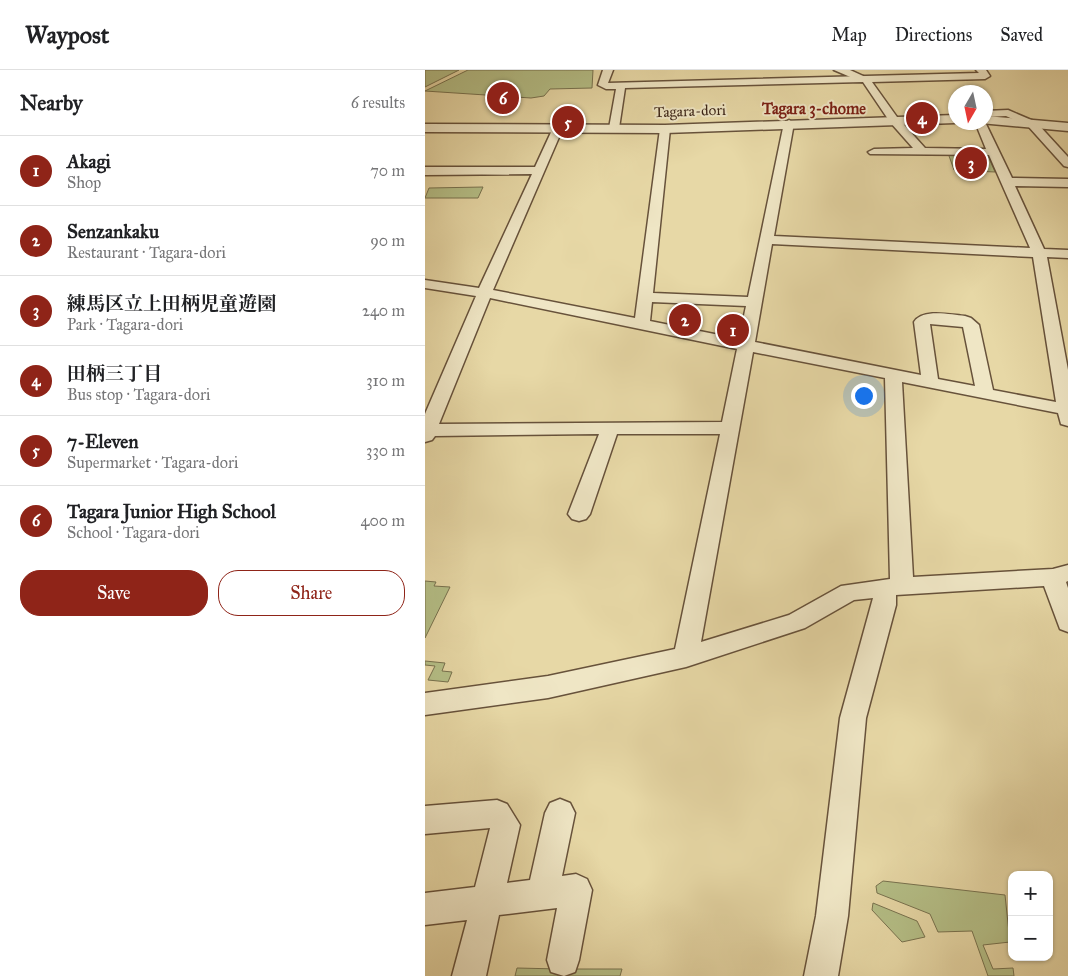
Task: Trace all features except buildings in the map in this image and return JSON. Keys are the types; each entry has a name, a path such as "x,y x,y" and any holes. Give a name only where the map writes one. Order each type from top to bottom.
{"street":[{"path":"608,70 603,84 621,85 985,76 981,70"},
{"path":"840,70 866,80 895,120 922,151"},
{"path":"614,128 621,85"},
{"path":"993,114 1009,113 1032,124 1068,164"},
{"name":"Tagara-dori","path":"425,128 665,128 948,119"},
{"path":"993,121 1068,127"},
{"path":"685,657 789,123"},
{"path":"558,128 425,432 729,428"},
{"path":"642,325 665,128"},
{"path":"425,284 485,293 985,392 1067,413 1039,252 983,130"},
{"path":"874,152 993,152"},
{"path":"425,171 539,170"},
{"path":"1006,182 1068,183"},
{"path":"766,240 1068,254"},
{"path":"645,297 754,302"},
{"path":"930,381 923,322 928,319 965,321 971,325 985,392"},
{"path":"821,976 833,916 853,718 883,605 894,587 898,450 893,374"},
{"path":"579,514 610,429"},
{"path":"425,704 548,686 685,657 797,622 849,592 1061,575 1068,623"},
{"path":"543,894 560,813"},
{"path":"425,820 497,814 505,825 469,976"},
{"path":"425,909 576,890 563,960"}],"green space":[{"path":"425,70 459,70 425,87"},
{"path":"468,70 593,70 592,88 550,89 544,96 531,98 425,91"},
{"path":"948,153 988,156 995,172 954,170"},
{"path":"483,187 478,198 425,198 429,188"},
{"path":"425,581 436,582 434,586 450,587 425,638"},
{"path":"425,661 445,663 442,671 452,672 448,682 428,680 435,666 425,665"},
{"path":"883,881 1005,895 1008,942 983,945 993,969 1013,968 1014,976 988,976 972,931 938,932 930,914 877,893 876,886"},
{"path":"873,903 917,921 925,937 902,942 872,910"},
{"path":"517,968 559,969 558,976 515,976"},
{"path":"566,969 622,969 620,976 563,976"}],"place":[{"name":"Tagara Junior High School","path":"503,98"},
{"name":"田柄三丁目","path":"922,118"},
{"name":"7-Eleven","path":"568,122"},
{"name":"練馬区立上田柄児童遊園","path":"971,163"},
{"name":"Senzankaku","path":"685,320"},
{"name":"Akagi","path":"733,330"}],"district":[{"name":"Tagara 3-chome","path":"814,108"}]}
